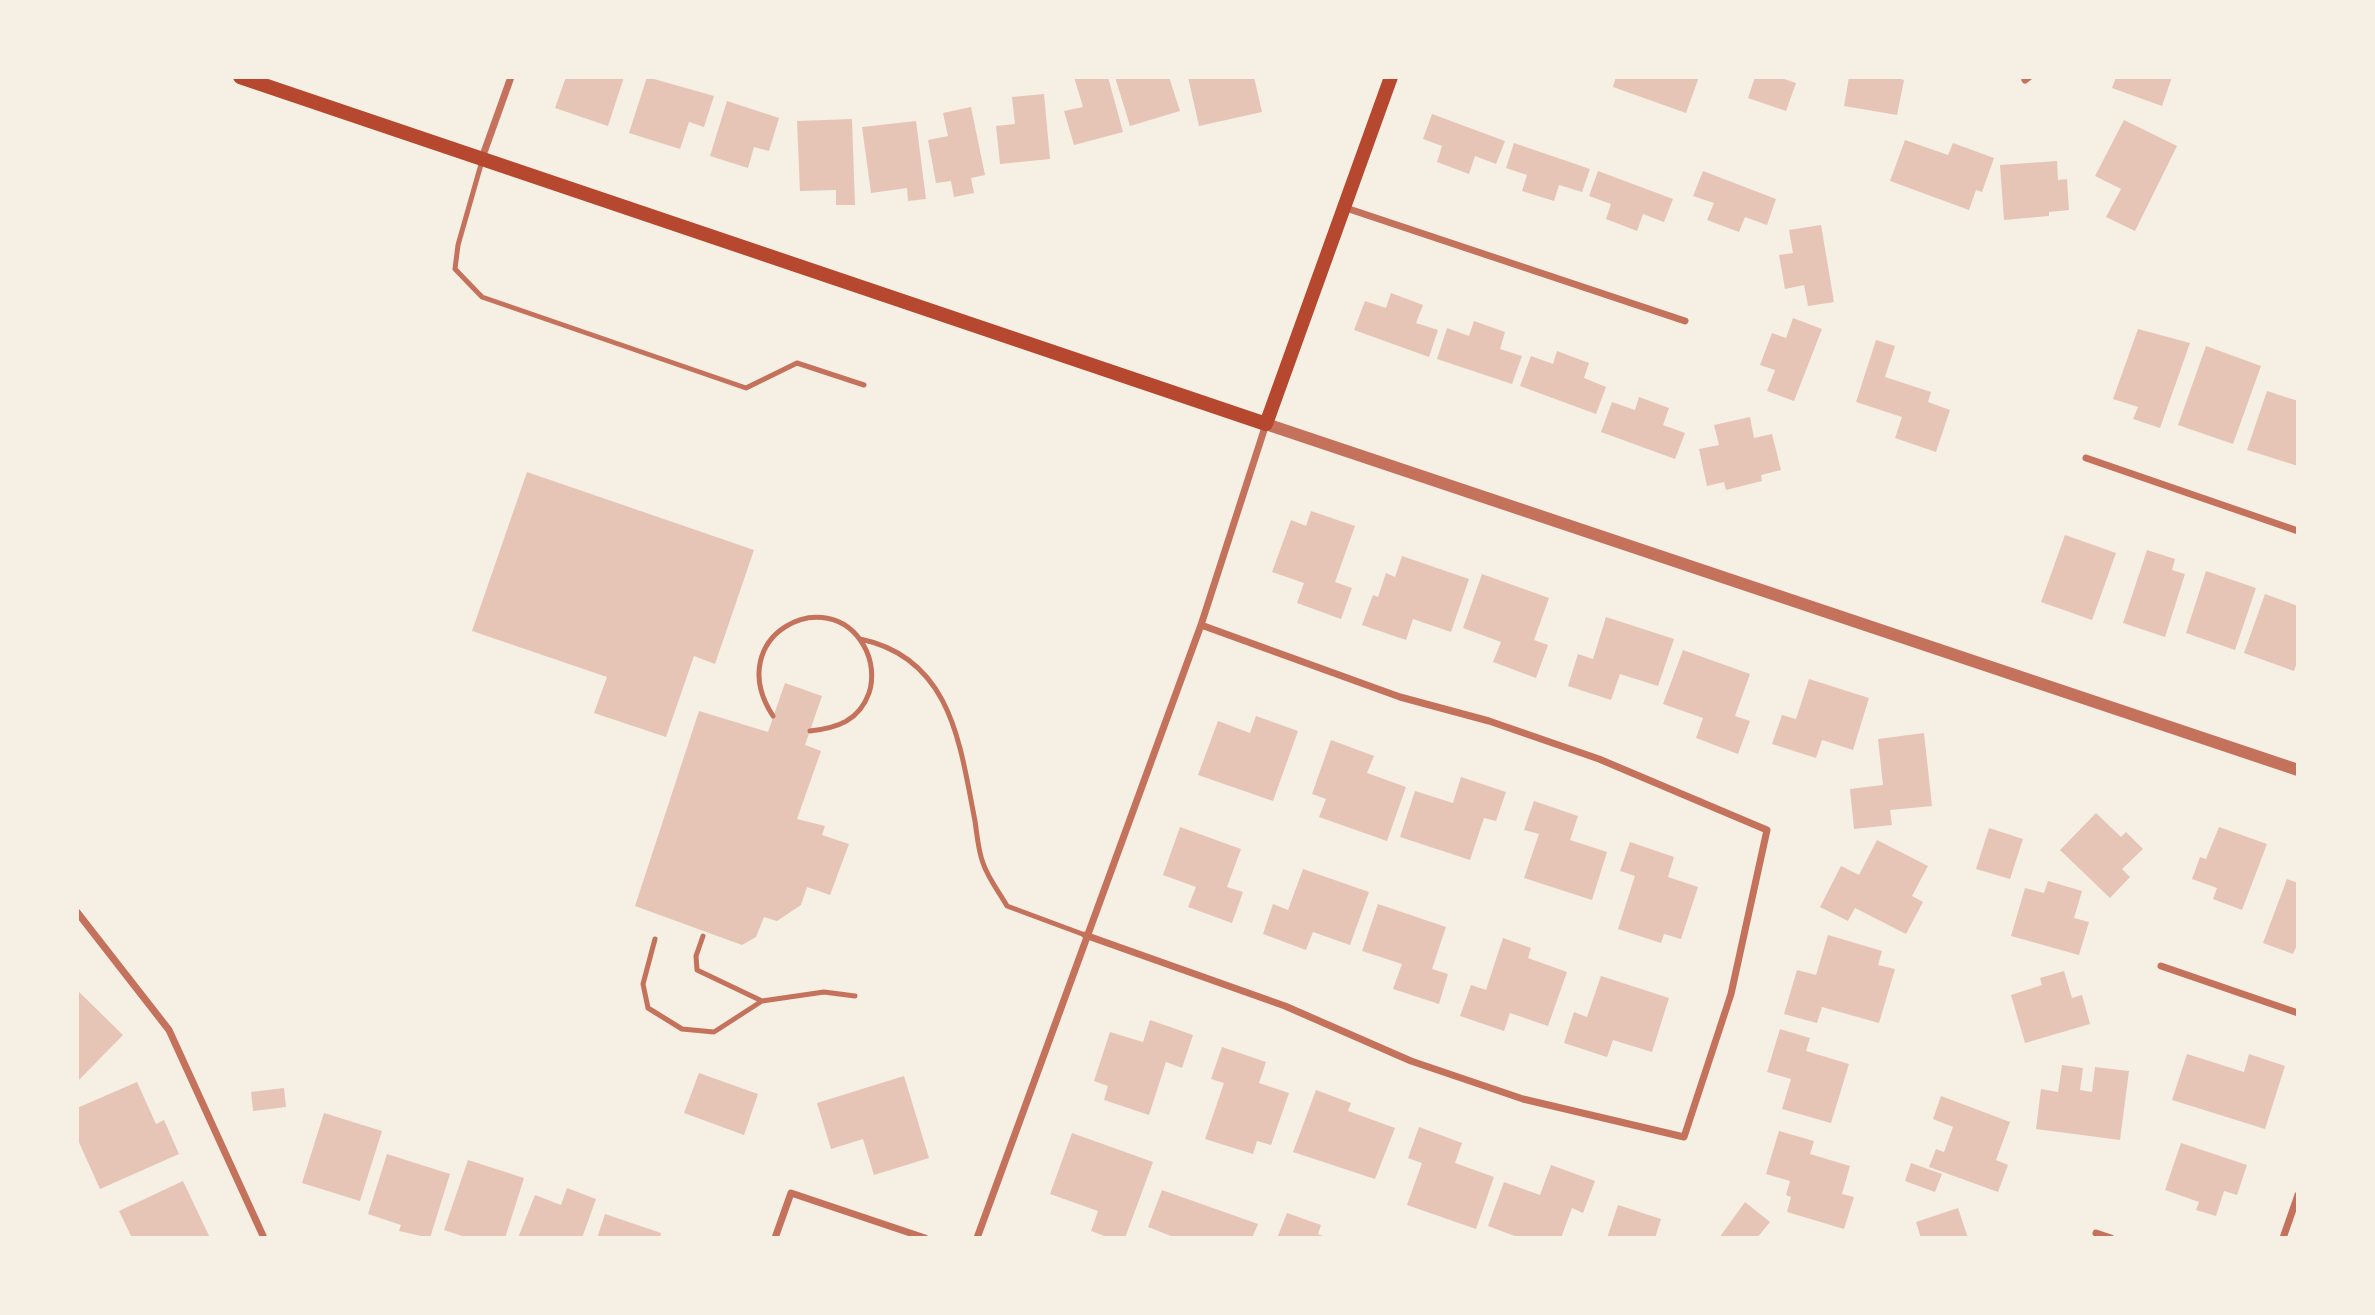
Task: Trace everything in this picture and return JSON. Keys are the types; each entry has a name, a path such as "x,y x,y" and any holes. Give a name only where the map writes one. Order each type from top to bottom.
{"main road":[{"path":"240,77 1266,424 1391,77"}],"street":[{"path":"482,159 511,77"},
{"path":"1346,208 1685,321"},
{"path":"977,1238 1200,625 1266,424 2298,770"},
{"path":"2086,458 2298,531"},
{"path":"1085,935 1285,1006 1411,1061 1523,1099 1684,1137 1731,994 1767,830 1599,759 1489,721 1400,697 1200,625"},
{"path":"77,912 169,1030 264,1238"},
{"path":"2161,966 2298,1013"},
{"path":"775,1238 791,1193 925,1238"},
{"path":"2283,1238 2298,1195"},
{"path":"2096,1233 2111,1238"}],"lane":[{"path":"482,159 458,245 455,269 482,297 746,388 797,363 864,385"},
{"path":"773,716 764,702 758,682 758,662 766,644 785,626 806,618 826,618 845,626 860,639 870,657 872,683 866,702 853,718 836,728 810,731"},
{"path":"860,639 880,643 917,666 939,693 957,731 983,863 1006,905 1085,935"},
{"path":"703,936 696,956 697,970 762,1001"},
{"path":"655,939 643,984 648,1008 681,1029 714,1032 762,1001 824,992 855,996"}],"building":[{"path":"566,77 624,77 608,126 555,108"},
{"path":"647,77 714,96 704,127 689,122 680,149 629,133"},
{"path":"1074,77 1108,77 1123,132 1074,145 1064,111 1083,107"},
{"path":"1115,77 1169,77 1180,111 1130,126"},
{"path":"1188,77 1254,77 1262,112 1199,126"},
{"path":"1616,77 1699,77 1686,113 1613,87"},
{"path":"1755,77 1778,77 1796,83 1786,111 1748,98"},
{"path":"1849,77 1894,77 1904,80 1897,115 1844,106"},
{"path":"2116,77 2172,77 2162,106 2112,88"},
{"path":"1044,94 1050,159 1000,164 996,126 1015,124 1012,97"},
{"path":"727,101 779,118 769,151 754,147 748,168 710,156"},
{"path":"971,107 985,175 971,178 974,193 954,197 951,181 936,183 928,140 948,136 943,113"},
{"path":"1432,114 1505,141 1496,164 1475,156 1469,174 1437,162 1442,146 1423,139"},
{"path":"852,119 855,205 836,205 836,190 800,191 797,121"},
{"path":"2124,120 2177,146 2135,231 2106,217 2121,189 2095,176"},
{"path":"916,121 926,199 908,201 907,188 871,193 862,127"},
{"path":"1905,140 1948,155 1953,143 1994,158 1982,192 1976,190 1969,210 1890,181"},
{"path":"1514,143 1590,169 1582,192 1559,185 1554,201 1522,191 1527,175 1506,168"},
{"path":"2057,161 2058,180 2067,179 2069,210 2049,212 2049,216 2004,220 2000,165"},
{"path":"1598,171 1673,199 1664,222 1643,214 1637,231 1606,219 1611,204 1589,196"},
{"path":"1703,171 1776,199 1767,225 1745,217 1739,232 1707,220 1714,203 1693,196"},
{"path":"1821,225 1834,302 1808,306 1804,285 1785,289 1779,255 1793,253 1789,230"},
{"path":"1391,293 1423,305 1416,323 1438,330 1429,357 1354,330 1365,301 1386,308"},
{"path":"1793,318 1822,329 1794,401 1767,391 1775,370 1760,365 1772,333 1786,338"},
{"path":"1474,321 1505,332 1500,349 1522,356 1512,384 1437,359 1447,328 1469,336"},
{"path":"2138,329 2190,343 2160,428 2133,419 2138,407 2113,399"},
{"path":"1876,340 1895,346 1885,377 1931,392 1928,402 1950,410 1936,452 1895,438 1902,417 1856,402"},
{"path":"2206,346 2261,366 2233,444 2178,425"},
{"path":"1557,351 1589,363 1584,378 1606,387 1596,414 1520,386 1531,356 1553,364"},
{"path":"2267,391 2298,401 2298,466 2247,450"},
{"path":"1639,397 1669,408 1663,425 1685,433 1675,459 1601,432 1612,402 1635,410"},
{"path":"1750,417 1754,438 1772,434 1781,470 1761,475 1762,481 1726,490 1724,482 1707,486 1699,449 1719,445 1714,425"},
{"path":"527,472 754,550 715,664 694,656 666,737 594,713 607,677 472,631"},
{"path":"1311,511 1355,526 1335,582 1352,588 1341,619 1297,603 1304,583 1272,572 1291,520 1306,526"},
{"path":"2065,535 2116,553 2092,620 2041,602"},
{"path":"2147,550 2175,559 2172,570 2185,574 2165,637 2123,623"},
{"path":"1402,556 1469,579 1451,632 1413,619 1406,640 1362,625 1373,595 1378,597 1386,573 1395,577"},
{"path":"2206,571 2256,588 2235,650 2186,633"},
{"path":"1482,574 1549,598 1534,640 1548,645 1536,678 1493,662 1501,642 1463,628"},
{"path":"2265,594 2298,606 2298,659 2294,671 2244,653"},
{"path":"1606,617 1674,639 1658,686 1620,674 1611,700 1568,686 1578,654 1593,659"},
{"path":"1683,650 1750,674 1735,716 1750,721 1738,754 1696,738 1703,718 1663,704"},
{"path":"1809,679 1869,698 1853,750 1822,740 1816,758 1772,744 1782,715 1796,719"},
{"path":"785,683 822,696 805,745 821,751 797,819 825,826 822,835 849,844 830,895 807,887 801,905 777,921 764,917 756,937 742,945 635,906 699,711 768,732"},
{"path":"1256,716 1298,731 1273,801 1198,775 1218,721 1250,733"},
{"path":"1924,733 1932,806 1890,810 1892,825 1854,829 1850,789 1883,785 1878,739"},
{"path":"1331,740 1374,756 1367,773 1406,787 1387,841 1319,817 1326,799 1312,794"},
{"path":"1461,777 1506,792 1496,821 1484,818 1470,860 1400,837 1415,791 1453,803"},
{"path":"1534,801 1578,816 1570,840 1607,852 1592,900 1524,878 1539,834 1524,830"},
{"path":"2096,813 2121,837 2126,832 2143,849 2122,869 2130,877 2110,898 2060,850"},
{"path":"1180,827 1241,849 1227,887 1243,892 1232,923 1188,907 1196,887 1163,875"},
{"path":"2219,827 2267,844 2242,910 2213,899 2217,888 2192,879 2200,857 2206,859"},
{"path":"1989,828 2023,839 2010,879 1976,869"},
{"path":"1877,840 1928,866 1912,896 1923,902 1906,934 1855,908 1848,921 1820,907 1841,866 1859,875"},
{"path":"1630,842 1674,857 1668,877 1698,887 1681,939 1664,934 1661,943 1618,929 1635,876 1620,871"},
{"path":"1303,869 1369,892 1350,945 1313,932 1306,950 1263,934 1273,904 1288,910"},
{"path":"2287,879 2298,883 2298,943 2293,954 2263,943"},
{"path":"2048,881 2082,891 2074,918 2089,922 2079,955 2011,936 2025,888 2044,893"},
{"path":"1378,904 1446,927 1432,969 1448,974 1439,1004 1393,989 1402,964 1362,951"},
{"path":"1828,935 1882,951 1878,965 1895,969 1879,1023 1822,1007 1817,1023 1784,1014 1797,970 1816,975"},
{"path":"1503,938 1531,948 1528,958 1567,972 1548,1026 1510,1013 1504,1031 1460,1016 1471,985 1486,990"},
{"path":"2064,971 2072,998 2082,995 2090,1024 2025,1043 2011,995 2042,985 2040,978"},
{"path":"1601,976 1669,998 1652,1052 1613,1040 1607,1057 1564,1043 1574,1012 1587,1017"},
{"path":"77,990 123,1035 77,1082"},
{"path":"1150,1020 1193,1035 1182,1068 1166,1062 1149,1115 1104,1100 1108,1086 1094,1081 1110,1032 1143,1042"},
{"path":"1780,1029 1810,1038 1806,1051 1849,1064 1831,1123 1782,1109 1791,1079 1767,1072"},
{"path":"1222,1047 1266,1062 1259,1083 1289,1093 1271,1145 1257,1141 1253,1154 1205,1139 1224,1083 1211,1079"},
{"path":"2187,1054 2244,1072 2249,1054 2285,1066 2265,1129 2172,1100"},
{"path":"2062,1065 2083,1068 2080,1090 2092,1092 2095,1067 2129,1071 2120,1140 2036,1129 2041,1089 2058,1092"},
{"path":"699,1073 758,1094 744,1135 684,1113"},
{"path":"904,1076 929,1158 874,1175 863,1139 831,1149 817,1103"},
{"path":"137,1082 156,1124 164,1120 179,1154 100,1189 77,1138 77,1108"},
{"path":"284,1088 286,1107 253,1111 251,1092"},
{"path":"1316,1090 1351,1103 1348,1111 1395,1128 1375,1179 1293,1152"},
{"path":"1941,1096 2010,1122 1996,1160 2008,1165 1998,1192 1929,1167 1936,1149 1944,1152 1953,1127 1933,1119"},
{"path":"324,1113 382,1131 360,1201 302,1183"},
{"path":"1419,1127 1462,1143 1455,1163 1494,1177 1476,1229 1407,1205 1422,1163 1408,1158"},
{"path":"1779,1131 1814,1141 1810,1154 1850,1166 1842,1194 1854,1197 1844,1229 1787,1212 1791,1197 1786,1195 1790,1181 1766,1174"},
{"path":"1072,1133 1153,1162 1125,1238 1110,1238 1091,1231 1098,1211 1050,1194"},
{"path":"2181,1143 2247,1165 2237,1195 2224,1191 2216,1216 2196,1210 2199,1202 2165,1190"},
{"path":"387,1154 450,1174 430,1238 399,1231 401,1225 368,1214"},
{"path":"468,1160 524,1178 505,1238 468,1238 444,1230"},
{"path":"1911,1163 1942,1174 1935,1192 1905,1181"},
{"path":"1551,1165 1595,1181 1583,1213 1572,1208 1561,1238 1520,1238 1488,1226 1504,1182 1540,1195"},
{"path":"183,1181 210,1238 132,1238 119,1211"},
{"path":"567,1188 596,1199 582,1238 518,1238 535,1195 561,1205"},
{"path":"1162,1190 1258,1224 1252,1238 1176,1238 1148,1227"},
{"path":"1745,1202 1770,1222 1757,1238 1719,1238"},
{"path":"1618,1205 1661,1219 1655,1238 1607,1238"},
{"path":"1958,1208 1968,1238 1921,1238 1916,1222"},
{"path":"1287,1213 1321,1225 1318,1234 1328,1238 1277,1238"},
{"path":"605,1214 661,1233 660,1238 597,1238"}]}
